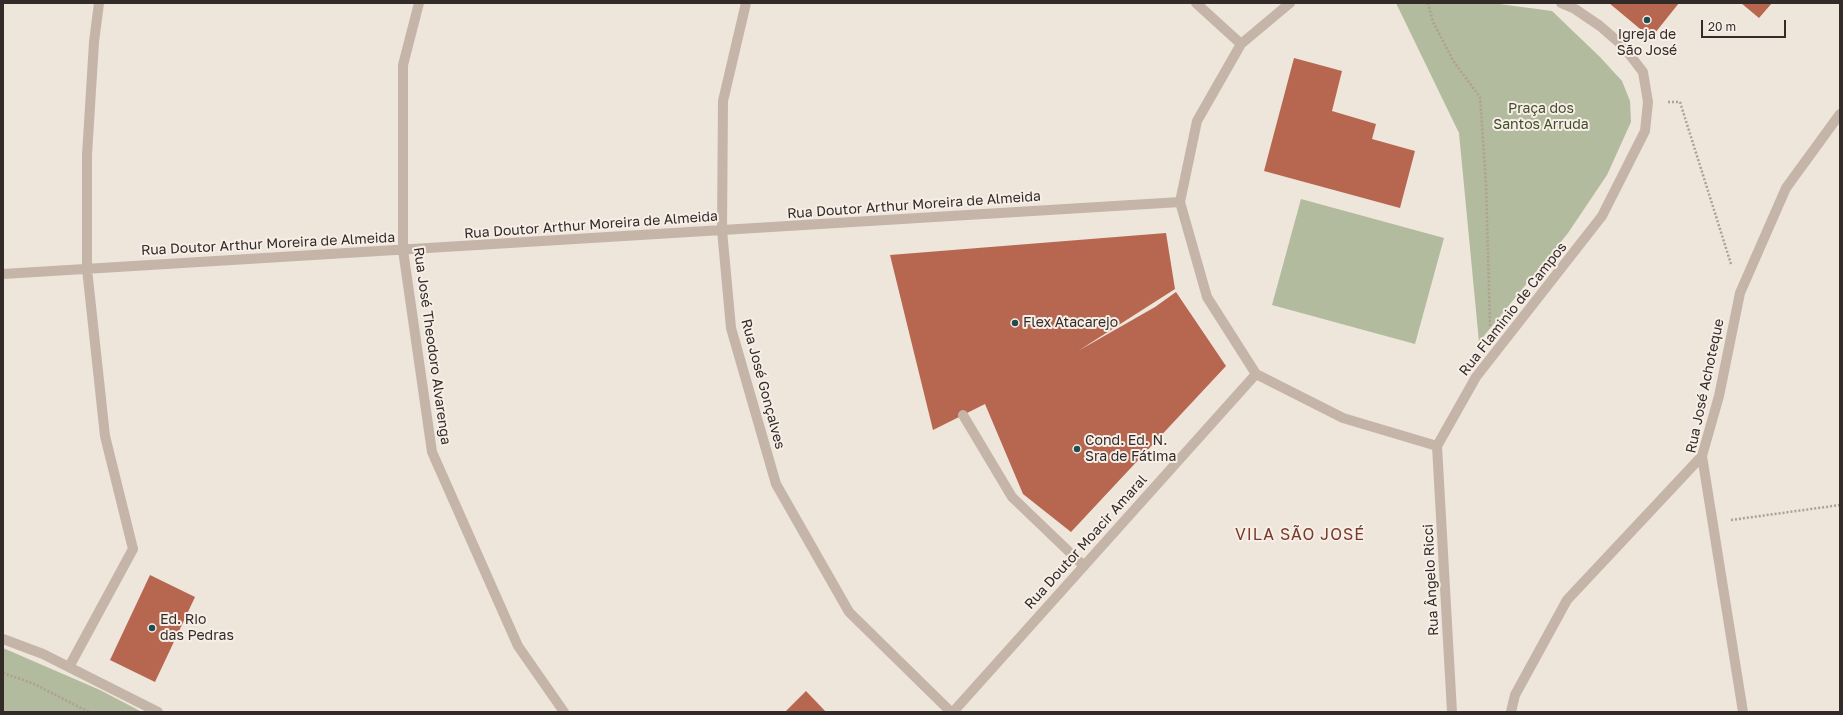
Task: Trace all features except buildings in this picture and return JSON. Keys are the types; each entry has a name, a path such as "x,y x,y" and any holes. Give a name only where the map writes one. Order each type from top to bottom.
{"street":[{"path":"69,667 133,549 105,436 87,269 87,155 94,42 99,3"},
{"name":"Rua José Theodoro Alvarenga","path":"420,3 402,64 403,250 432,452 518,646 564,712"},
{"name":"Rua José Gonçalves","path":"746,3 723,101 722,230 731,328 776,484 849,612 952,712"},
{"path":"1196,3 1241,44"},
{"path":"1290,3 1241,44 1197,121 1180,202 1207,297 1256,374 1343,418 1437,446"},
{"name":"Rua Flaminio de Campos","path":"1437,446 1476,377 1602,216 1645,131 1648,102 1644,72 1623,46 1600,26 1575,9 1561,3"},
{"name":"Rua José Achoteque","path":"1743,712 1702,456 1719,396 1740,293 1786,188 1840,114"},
{"name":"Rua Doutor Arthur Moreira de Almeida","path":"3,274 1180,202"},
{"name":"Rua Doutor Moacir Amaral","path":"952,712 1256,374"},
{"path":"963,415 1012,497 1084,566"},
{"name":"Rua Ângelo Ricci","path":"1437,446 1452,712"},
{"path":"1511,712 1515,695 1568,600 1702,456"},
{"path":"3,639 43,654 158,712"}],"path":[{"path":"1428,3 1432,22 1454,62 1480,97 1486,183 1490,358"},
{"path":"1680,102 1740,293"},
{"path":"1713,523 1840,505"},
{"path":"3,673 32,683 89,712"}],"green space":[{"name":"Praça dos Santos Arruda","path":"1396,3 1492,3 1552,11 1600,57 1622,81 1630,101 1631,122 1607,175 1568,233 1479,342 1459,133"},
{"path":"1301,199 1444,238 1415,344 1272,305"},
{"path":"3,648 100,690 142,712 3,712"}],"place":[{"name":"Igreja de São José","path":"1647,20"},
{"name":"Flex Atacarejo","path":"1015,323"},
{"name":"Cond. Ed. N. Sra de Fátima","path":"1077,449"},
{"name":"Ed. Rio das Pedras","path":"152,628"}],"district":[{"name":"VILA SÃO JOSÉ","path":"1300,535"}]}
